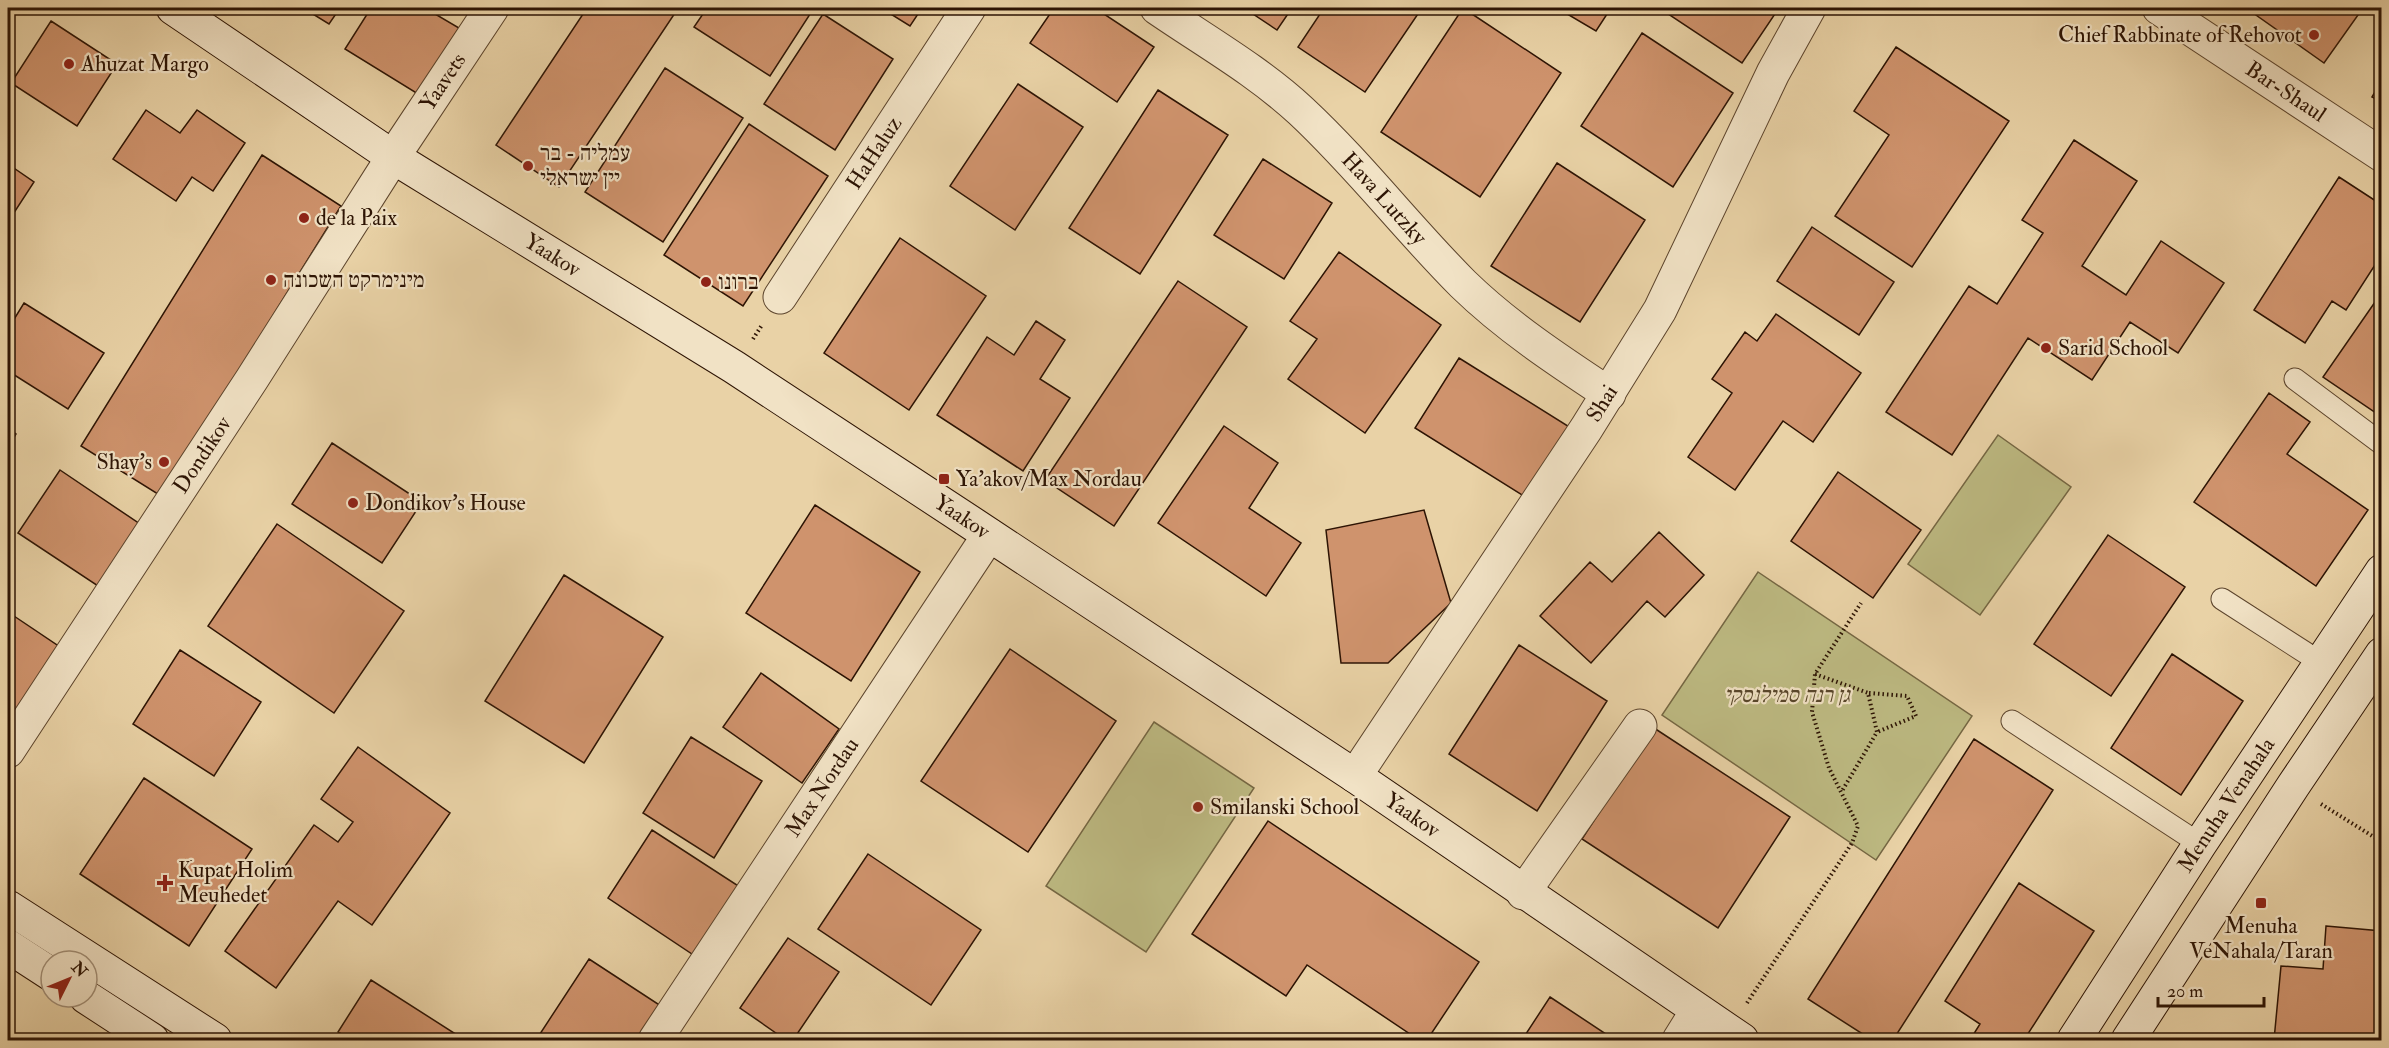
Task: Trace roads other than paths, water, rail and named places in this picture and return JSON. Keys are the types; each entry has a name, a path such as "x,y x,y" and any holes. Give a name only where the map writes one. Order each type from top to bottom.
{"street":[{"name":"Yaakov","path":"173,8 393,157 734,367 1355,776 1735,1036"},
{"name":"Yaavets","path":"393,157 492,8"},
{"name":"HaHaluz","path":"780,297 969,8"},
{"name":"Hava Lutzky","path":"1157,8 1275,88 1338,147 1481,300 1523,333 1609,393"},
{"name":"Shai","path":"1355,776 1609,393 1660,310 1773,73 1809,8"},
{"name":"Bar-Shaul","path":"2158,8 2382,155"},
{"name":"Dondikov","path":"8,751 259,370 393,157"},
{"name":"Max Nordau","path":"655,1041 989,535"},
{"name":"Menuha Venahala","path":"2074,1041 2200,844 2382,571"},
{"name":"Menuha Venahala","path":"2127,1041 2382,654"},
{"path":"1523,893 1640,726"},
{"path":"8,907 215,1041"},
{"path":"8,946 39,966"},
{"path":"99,1006 152,1041"},
{"path":"1679,1041 1697,1011"}],"lane":[{"path":"2295,379 2382,444"},
{"path":"2222,599 2320,662"},
{"path":"2012,721 2200,844"}],"place":[{"name":"Chief Rabbinate of Rehovot","path":"2314,35"},
{"name":"Ahuzat Margo","path":"69,64"},
{"name":"עמליה - בר יין ישראלי","path":"528,166"},
{"name":"de la Paix","path":"304,218"},
{"name":"מינימרקט השכונה","path":"271,280"},
{"name":"ברונו","path":"706,282"},
{"name":"Sarid School","path":"2046,348"},
{"name":"Shay's","path":"164,462"},
{"name":"Ya'akov/Max Nordau","path":"944,479"},
{"name":"Dondikov's House","path":"353,503"},
{"name":"Smilanski School","path":"1198,807"},
{"name":"Kupat Holim Meuhedet","path":"165,883"},
{"name":"Menuha VeNahala/Taran","path":"2261,903"}],"park label":[{"name":"גן רנה סמילנסקי","path":"1787,695"}]}
